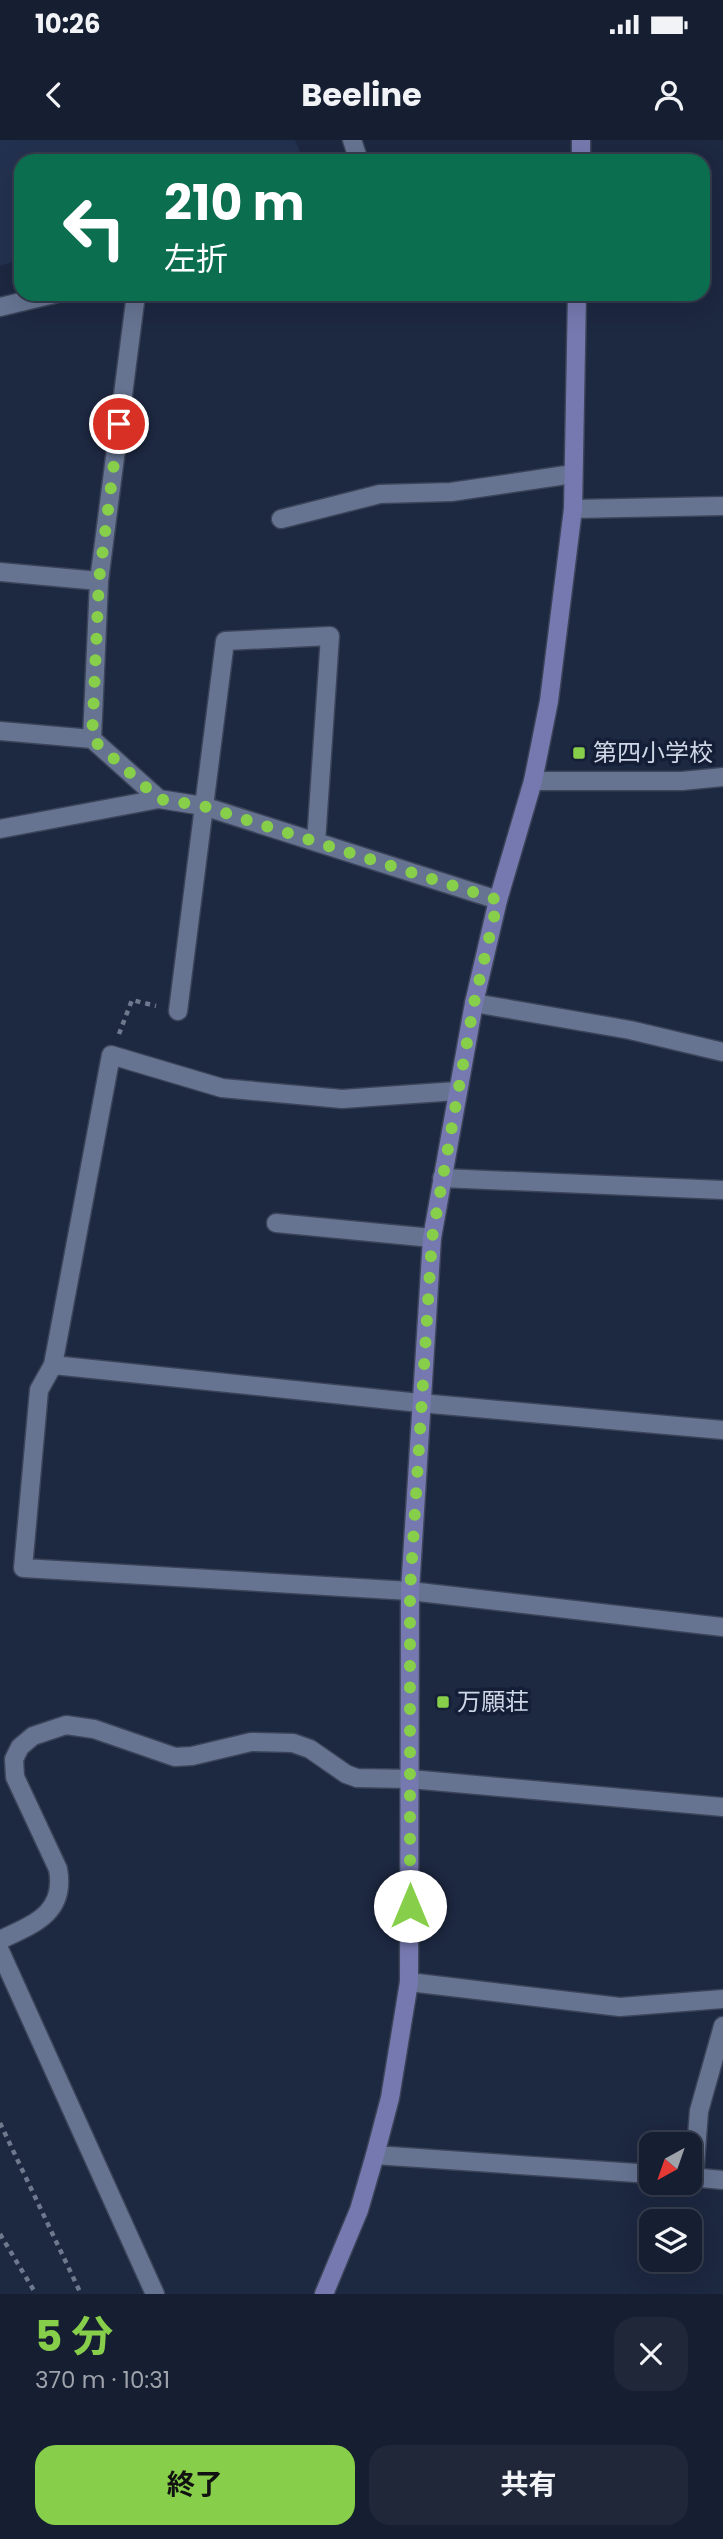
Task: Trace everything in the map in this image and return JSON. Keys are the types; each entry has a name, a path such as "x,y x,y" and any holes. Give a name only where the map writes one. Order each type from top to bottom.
{"main road":[{"path":"327,2292 359,2210 375,2155 390,2098 409,1982 410,1591 432,1238 474,1003 498,900 533,781 552,674 573,509 577,301"}],"street":[{"path":"0,307 25,301"},
{"path":"92,739 99,580 135,301"},
{"path":"281,519 380,494 451,492 573,474"},
{"path":"573,509 723,506"},
{"path":"0,572 99,580"},
{"path":"178,1012 225,641 330,636 316,842"},
{"path":"0,732 92,739 159,799"},
{"path":"533,781 682,780 723,777"},
{"path":"0,829 159,799 203,806 498,900"},
{"path":"474,1003 630,1030 723,1052"},
{"path":"457,1091 342,1099 222,1088 111,1055 53,1365 39,1390 23,1568 410,1591 723,1627"},
{"path":"442,1178 723,1190"},
{"path":"276,1223 432,1238"},
{"path":"53,1365 420,1403 723,1430"},
{"path":"0,1940 31,1925 57,1900 61,1885 58,1869 15,1777 14,1759 20,1747 33,1736 66,1726 79,1726 175,1757 192,1756 251,1742 293,1743 310,1749 346,1774 357,1777 410,1779 723,1807"},
{"path":"0,1951 155,2294"},
{"path":"409,1982 620,2007 723,1999"},
{"path":"697,2132 699,2111 723,2026"},
{"path":"375,2155 639,2173"},
{"path":"702,2178 723,2180"}],"path":[{"path":"111,1055 132,1000 178,1012"},
{"path":"0,2123 81,2294"},
{"path":"0,2234 36,2294"}],"shaded area":[{"path":"0,140 295,140 301,154 14,154 14,261 0,266"}],"place":[{"name":"第四小学校","path":"579,753"},
{"name":"万願荘","path":"443,1702"}],"route":[{"path":"119,424 99,580 92,739 159,799 203,806 498,900 474,1003 432,1238 410,1591 410,1906"}]}
